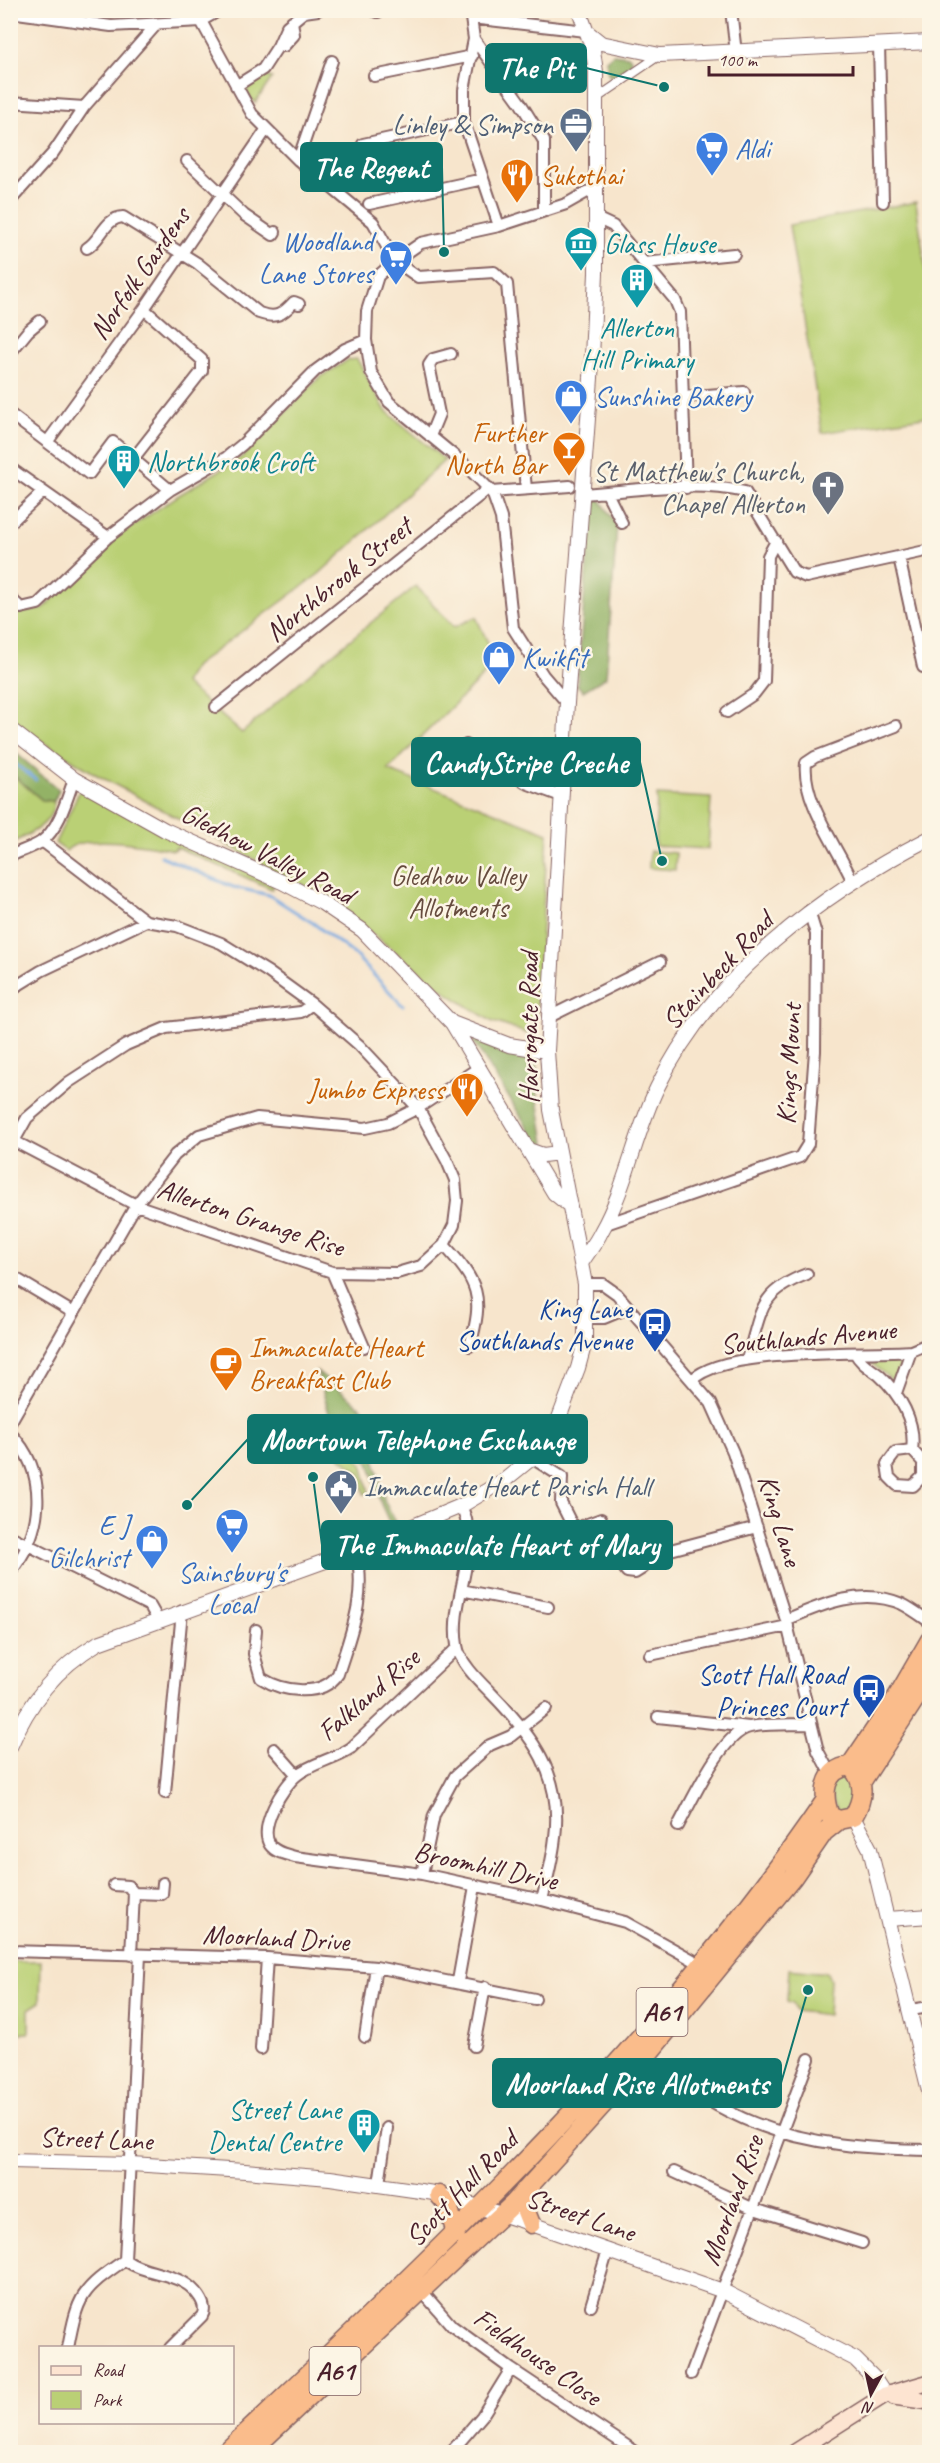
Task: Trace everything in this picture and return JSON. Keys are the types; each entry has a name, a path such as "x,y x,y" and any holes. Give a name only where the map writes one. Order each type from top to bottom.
{"highway":[{"path":"831,1774 842,1767 850,1766 897,1697 930,1640"},
{"name":"A61","path":"846,1819 862,1797 862,1781 930,1676"},
{"path":"850,1766 862,1781"},
{"name":"A61","path":"825,1801 831,1774"},
{"path":"825,1801 830,1816 846,1819"},
{"name":"Scott Hall Road","path":"226,2452 296,2390 456,2234 626,2053 702,1965 782,1864 825,1801"},
{"name":"Scott Hall Road","path":"250,2452 524,2192 644,2059 793,1877 824,1832 846,1819"},
{"path":"482,2208 500,2203 544,2159 578,2132"},
{"path":"524,2192 523,2204 531,2224"},
{"path":"439,2195 448,2205 456,2234"}],"main road":[{"path":"795,2452 885,2395 930,2382"},
{"path":"885,2395 930,2402"}],"street":[{"path":"10,12 47,14 111,26 156,25 220,10"},
{"path":"236,86 256,75 278,46 282,32 292,21 304,12 318,10"},
{"name":"Harrogate Road","path":"12,1739 39,1694 76,1656 98,1643 356,1550 460,1506 506,1479 532,1458 546,1442 562,1409 582,1355 586,1318 585,1284 551,1110 547,1051 567,703 591,378 596,218 597,98 593,50 579,10"},
{"path":"731,10 736,53"},
{"path":"499,226 464,122 464,90 474,39 468,14 586,31 601,43 660,55 930,42"},
{"path":"200,16 252,114 298,160 373,222 395,261 418,278 494,272 507,284 526,489"},
{"path":"10,201 53,153 84,107 156,25"},
{"path":"474,39 521,104 544,141 544,212"},
{"path":"879,45 883,202"},
{"path":"597,98 660,55"},
{"path":"374,76 472,56"},
{"path":"298,160 333,61"},
{"path":"10,102 84,107"},
{"path":"363,144 464,122"},
{"name":"Norfolk Gardens","path":"48,441 144,309 266,130"},
{"path":"187,160 223,192 244,215 273,235 278,233"},
{"path":"369,204 483,179"},
{"path":"567,703 543,675 513,628 501,518 491,490 389,402 372,372 366,340 367,311 378,276 421,243 499,226 544,212 566,204 596,187"},
{"path":"87,248 97,240 110,221 123,217 182,254 259,313 271,317 282,315 294,302 299,304"},
{"path":"596,218 613,226 675,300 680,312 686,488"},
{"path":"644,263 734,254"},
{"path":"133,459 202,371 202,360 144,309"},
{"path":"10,353 28,331 40,321"},
{"path":"10,598 21,608 38,604 108,537 170,490 227,457 243,444 315,371 345,349 366,340"},
{"path":"430,436 439,414 429,364 433,359 451,354"},
{"path":"683,397 744,393"},
{"path":"10,414 89,474 113,442 170,490"},
{"path":"10,468 108,537"},
{"path":"491,490 570,486"},
{"path":"582,494 686,488 728,488 745,492 794,572 806,577 930,550"},
{"name":"Northbrook Street","path":"216,707 491,490"},
{"path":"10,523 43,492"},
{"path":"607,493 622,523"},
{"path":"727,712 754,694 764,681 768,556 776,541"},
{"path":"899,557 923,668"},
{"path":"852,880 843,858 826,832 805,776 806,763 815,757 896,726"},
{"name":"Gledhow Valley Road","path":"10,729 74,779 165,830 282,882 322,903 362,930 452,1023 554,1193 570,1206"},
{"path":"466,745 526,783 561,796"},
{"path":"10,856 42,841 61,813 74,779"},
{"name":"Stainbeck Road","path":"582,1262 606,1224 655,1091 675,1051 723,992 768,947 809,911 852,880 930,838"},
{"path":"10,990 41,971 146,921 42,841"},
{"name":"Kings Mount","path":"606,1224 800,1157 808,1144 815,1051 816,934 809,911"},
{"name":"Allerton Grange Rise","path":"12,1140 136,1205 332,1272 398,1273 421,1266 444,1245 454,1225 457,1201 455,1180 418,1108 359,1045 312,1004 221,943 177,927 146,921"},
{"path":"549,1017 660,962"},
{"path":"12,1140 27,1118 69,1082 126,1046 165,1028 301,1012 312,1004"},
{"path":"452,1023 509,1045 547,1051"},
{"path":"10,1423 72,1312 136,1205 175,1155 199,1134 257,1118 365,1128 388,1123 418,1108 480,1067"},
{"path":"529,1150 543,1155 560,1153"},
{"path":"444,1245 461,1264 477,1297 479,1314 470,1346"},
{"path":"332,1272 364,1347"},
{"path":"747,1359 766,1297 786,1282 807,1274"},
{"path":"10,1275 72,1312"},
{"name":"King Lane","path":"585,1284 603,1284 617,1294 711,1403 733,1452 787,1623 818,1751 831,1774"},
{"path":"586,1318 604,1318 628,1308"},
{"name":"Southlands Avenue","path":"692,1380 714,1366 747,1359 911,1351 930,1343"},
{"path":"896,1393 911,1351"},
{"path":"855,1353 860,1361 896,1393 913,1431 912,1450"},
{"path":"10,1433 28,1456 36,1476 38,1511 27,1544 10,1573"},
{"path":"532,1458 562,1477 561,1503 574,1529 601,1519"},
{"path":"460,1506 469,1527 456,1631 457,1648 480,1682 524,1726 539,1749 548,1772 556,1811 556,1837 542,1900"},
{"path":"644,1557 757,1527"},
{"path":"10,1536 150,1606 158,1620"},
{"path":"256,1630 254,1654 261,1678 268,1683 311,1690 333,1682 338,1674 361,1594 362,1573 356,1550"},
{"path":"461,1590 548,1607"},
{"path":"650,1655 787,1623 824,1603 866,1597 902,1604 930,1622"},
{"path":"165,1793 182,1611"},
{"name":"Falkland Rise","path":"267,1827 277,1799 297,1775 334,1759 351,1748 457,1648"},
{"path":"422,1874 427,1839 434,1815 455,1776 490,1745 524,1726 546,1708"},
{"path":"658,1717 749,1727 811,1724"},
{"path":"678,1826 727,1744 738,1733 749,1727"},
{"path":"274,1749 297,1775"},
{"path":"846,1819 870,1849 930,2096"},
{"name":"Broomhill Drive","path":"267,1827 271,1845 280,1853 422,1874 542,1900 639,1928 702,1965"},
{"path":"134,1893 162,1894 163,1883"},
{"path":"114,1885 128,1886 134,1893 131,2164 125,2260"},
{"path":"458,1982 475,1886"},
{"path":"888,1919 930,1916"},
{"name":"Moorland Drive","path":"10,1951 267,1958 376,1967 485,1987 535,1999"},
{"path":"261,2049 267,1958"},
{"path":"365,2037 376,1967"},
{"path":"474,2046 485,1987"},
{"path":"910,2010 930,2007"},
{"path":"644,2059 718,2106 753,2123 781,2132 856,2147 930,2150"},
{"name":"Moorland Rise","path":"691,2374 809,2059"},
{"path":"379,2184 387,2128"},
{"name":"Street Lane","path":"10,2161 245,2170 379,2184 439,2195 608,2250 723,2291 855,2359 874,2378 885,2395"},
{"path":"674,2172 754,2209 862,2243"},
{"path":"591,2306 608,2250"},
{"path":"68,2346 74,2311 92,2283 125,2260"},
{"path":"125,2260 137,2268 184,2282 204,2303 205,2311 202,2316 172,2346"},
{"name":"Fieldhouse Close","path":"420,2289 452,2326 511,2369 636,2452"},
{"path":"455,2451 482,2416 511,2369"}],"green space":[{"path":"613,54 629,56 632,60 630,66 612,77 608,74 606,60"},
{"path":"264,75 272,78 255,103 247,94 247,89"},
{"path":"916,202 930,301 929,416 822,433 789,225"},
{"name":"Gledhow Valley Allotments","path":"357,359 386,411 445,460 319,574 195,666 184,683 242,733 319,665 416,586 454,627 476,617 497,662 388,770 548,833 535,1036 491,1021 450,995 327,898 97,775 32,735 11,718 10,626 18,613 43,609 112,540 179,495 242,457 319,378 348,360"},
{"path":"600,499 617,526 606,677 583,691 577,685 592,505 594,500"},
{"path":"11,749 59,790 54,801 42,800 11,773"},
{"path":"10,773 42,800 54,801 50,816 45,822 33,832 11,844"},
{"path":"80,790 274,885 272,889 176,847 174,850 102,841 75,845 66,851 55,843"},
{"path":"657,795 711,798 708,849 655,846"},
{"path":"650,851 676,853 675,870 649,868"},
{"path":"471,1038 507,1054 529,1059 537,1065 538,1099 545,1143 539,1145"},
{"path":"902,1360 894,1382 869,1361"},
{"path":"317,1371 362,1408 385,1502 395,1522 390,1524 381,1504 369,1462 331,1431 333,1427"},
{"path":"327,1436 362,1463 369,1493 364,1494 360,1473 322,1442"},
{"path":"847,1776 854,1787 850,1809 839,1813 829,1793 832,1780"},
{"path":"10,1961 41,1961 40,2002 29,2009 29,2033 11,2033"},
{"path":"789,1969 827,1973 830,1980 828,2015 796,2011 793,2003 787,2001"}],"waterway":[{"path":"10,760 36,780"},
{"path":"161,856 233,887 269,895 313,923 355,955 403,1006"}],"place":[{"name":"The Pit","path":"664,87"},
{"name":"Linley & Simpson","path":"576,153"},
{"name":"Aldi","path":"712,177"},
{"name":"Sukothai","path":"517,204"},
{"name":"The Regent","path":"444,252"},
{"name":"Glass House","path":"581,272"},
{"name":"Woodland Lane Stores","path":"396,286"},
{"name":"Allerton Hill Primary","path":"637,309"},
{"name":"Sunshine Bakery","path":"571,425"},
{"name":"Further North Bar","path":"569,477"},
{"name":"Northbrook Croft","path":"124,490"},
{"name":"St Matthew's Church, Chapel Allerton","path":"828,516"},
{"name":"Kwikfit","path":"499,686"},
{"name":"CandyStripe Creche","path":"662,861"},
{"name":"Jumbo Express","path":"467,1118"},
{"name":"King Lane Southlands Avenue","path":"655,1353"},
{"name":"Immaculate Heart Breakfast Club","path":"226,1392"},
{"name":"The Immaculate Heart of Mary","path":"313,1477"},
{"name":"Moortown Telephone Exchange","path":"187,1505"},
{"name":"Immaculate Heart Parish Hall","path":"341,1515"},
{"name":"Sainsbury's Local","path":"232,1554"},
{"name":"E J Gilchrist","path":"152,1570"},
{"name":"Scott Hall Road Princes Court","path":"869,1719"},
{"name":"Moorland Rise Allotments","path":"808,1990"},
{"name":"Street Lane Dental Centre","path":"364,2154"}]}
